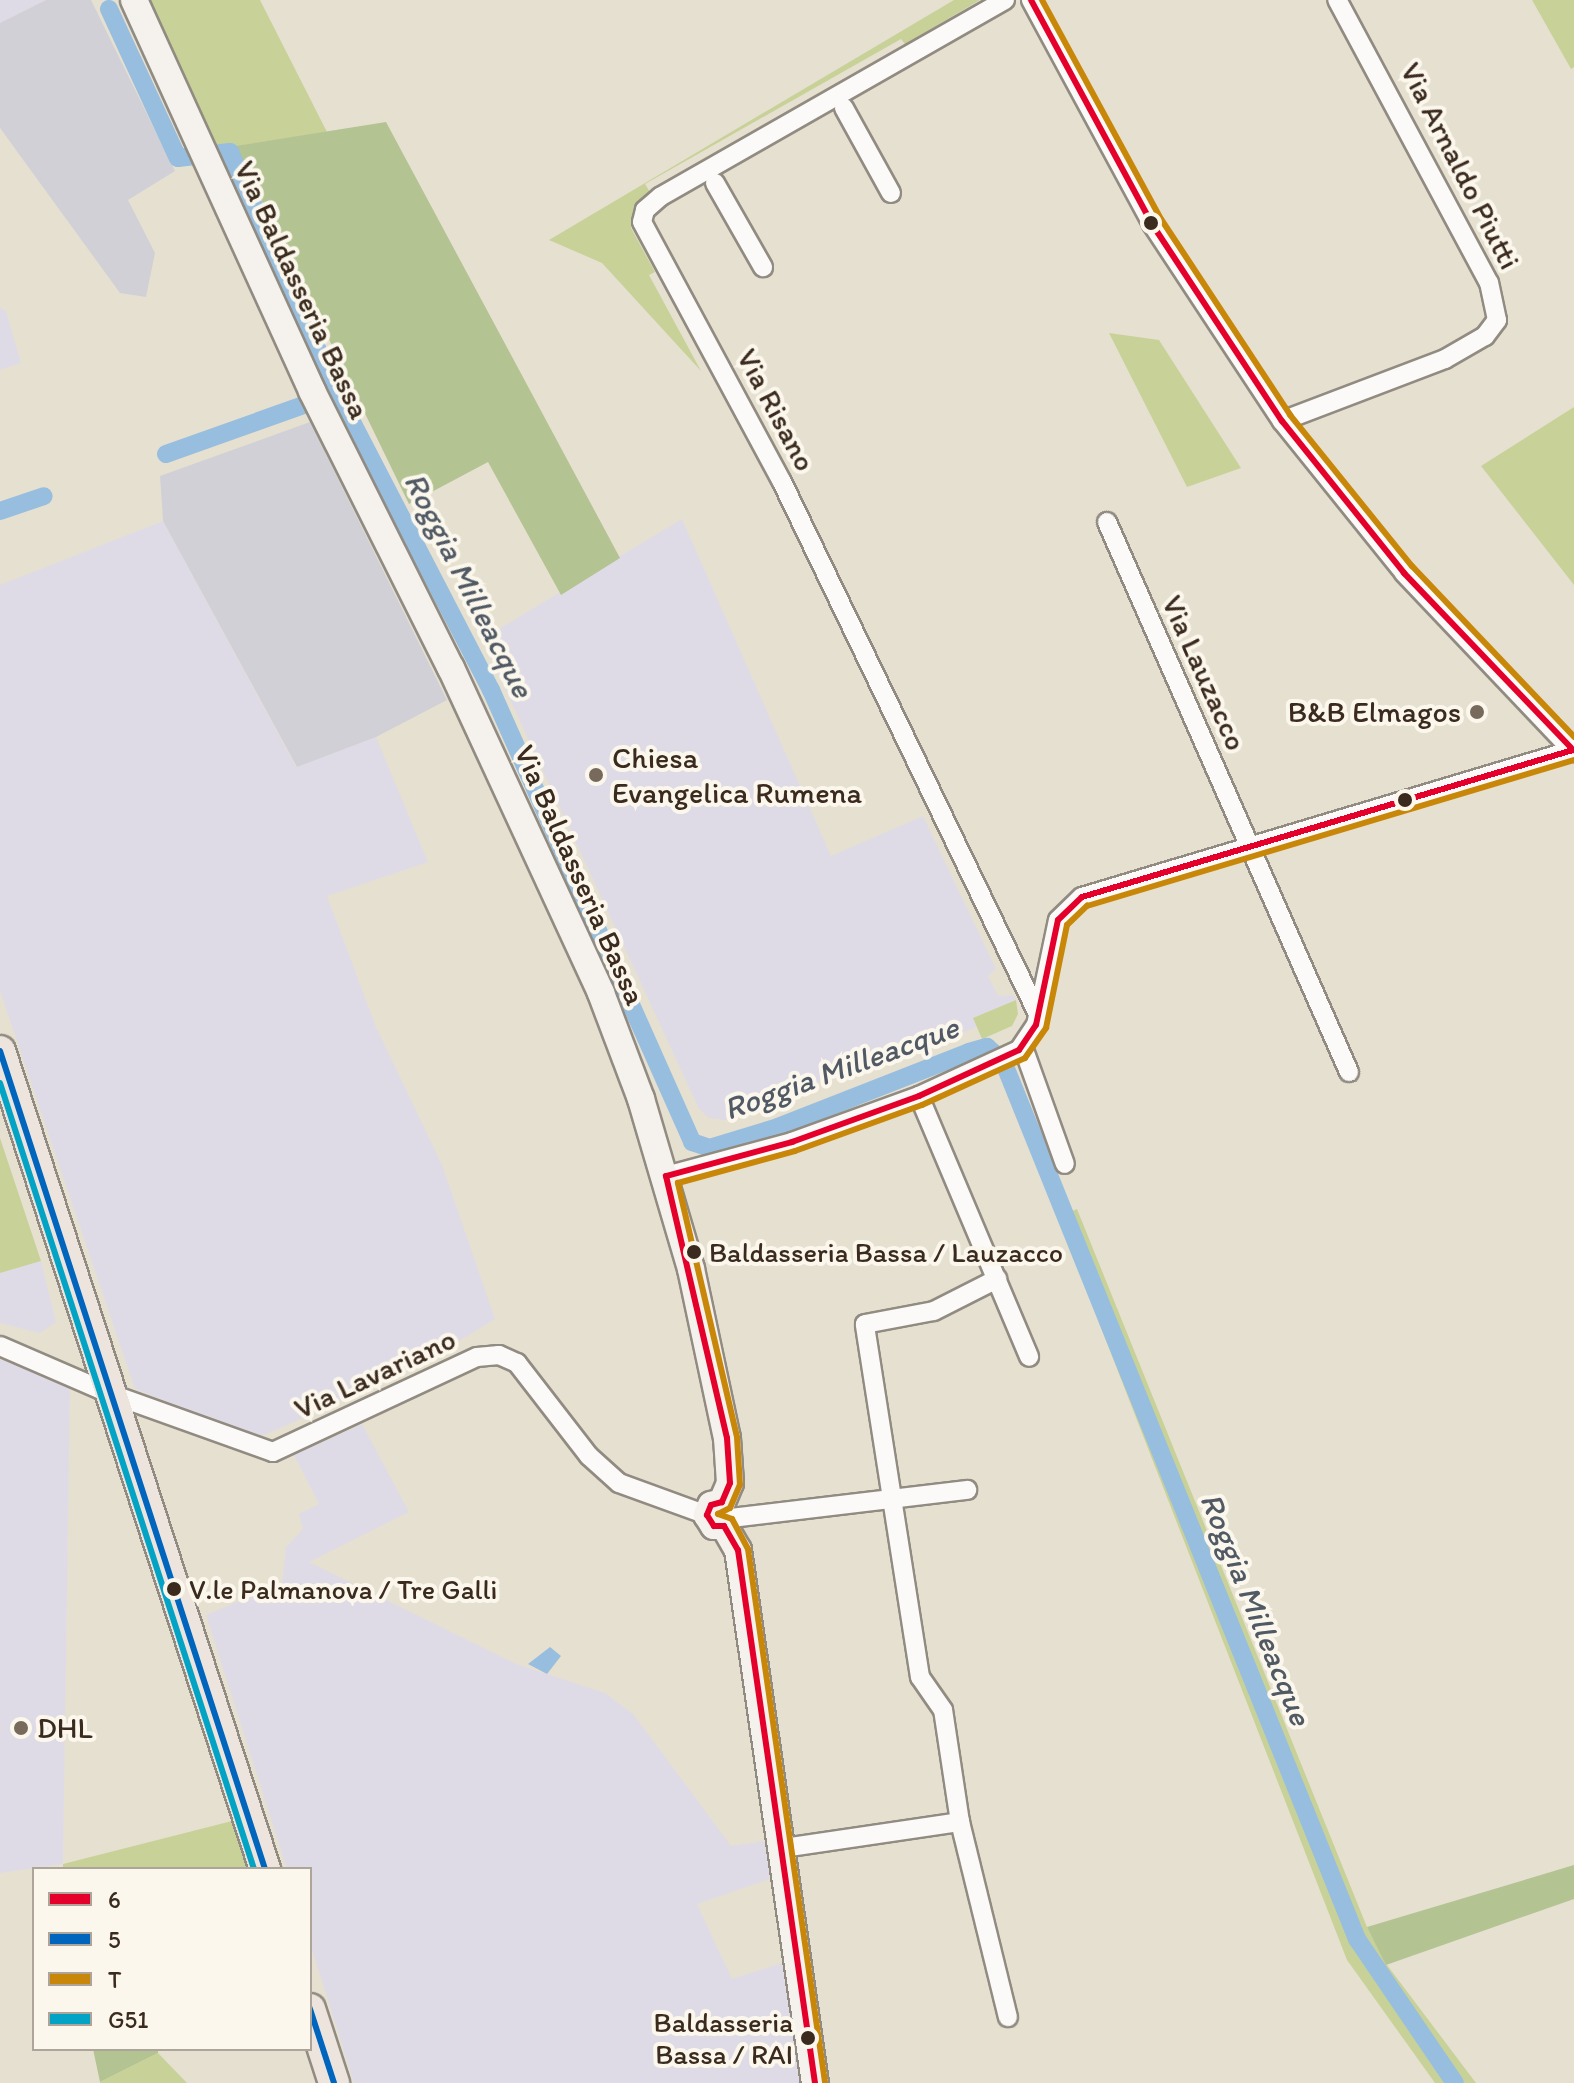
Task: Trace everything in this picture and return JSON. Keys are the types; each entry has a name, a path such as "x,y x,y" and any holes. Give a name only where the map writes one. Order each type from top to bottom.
{"main road":[{"path":"0,1051 264,1867"},
{"path":"312,2015 334,2083"}],"street":[{"name":"Via Baldasseria Bassa","path":"134,0 316,399 451,668 601,993 666,1176 727,1438 730,1483 721,1515"},
{"name":"Via Risano","path":"1005,0 660,197 645,210 642,222 782,482 1039,1016"},
{"path":"666,1176 792,1142 919,1096 1017,1050 1039,1016 1058,920 1074,901 1573,751 1404,573 1282,421 1152,224 1031,0"},
{"name":"Via Arnaldo Piutti","path":"1282,421 1445,359 1485,336 1497,320 1489,283 1337,0"},
{"path":"844,108 891,193"},
{"path":"715,183 763,267"},
{"name":"Via Lauzacco","path":"1107,522 1349,1072"},
{"path":"1017,1050 1065,1164"},
{"path":"919,1096 1029,1357"},
{"path":"997,1279 934,1311 865,1324 920,1677 943,1710 960,1822 1008,2017"},
{"name":"Via Lavariano","path":"0,1346 111,1394 273,1452 477,1357 499,1355 517,1363 589,1456 619,1483 721,1515"},
{"path":"815,2083 738,1550 721,1515 891,1501 967,1490"},
{"path":"783,1848 960,1822"}],"shaded area":[{"path":"0,0 46,0 0,23"},
{"path":"46,0 91,0 175,171 128,200 155,253 146,297 120,293 0,128 0,23"},
{"path":"0,308 6,311 21,363 0,370"},
{"path":"310,422 447,700 376,737 297,767 163,521 160,476"},
{"path":"682,519 831,856 923,816 996,969 988,976 998,996 1013,995 1016,1000 973,1018 977,1027 846,1080 841,1072 725,1120 709,1118 699,1109 482,639"},
{"path":"163,521 296,767 376,737 428,862 327,896 376,1027 442,1165 495,1319 410,1371 257,1438 135,1389 0,991 0,585"},
{"path":"41,1261 56,1322 40,1333 0,1323 0,1273"},
{"path":"0,1359 70,1388 63,1864 0,1873"},
{"path":"362,1424 409,1512 309,1562 516,1664 605,1693 634,1715 731,1846 765,1841 770,1879 697,1904 732,1979 782,1963 800,2083 354,2083 312,1949 312,1867 286,1867 206,1615 282,1583 286,1547 303,1529 299,1514 319,1504 294,1455"}],"green space":[{"path":"145,0 260,0 327,132 217,149"},
{"path":"954,0 980,0 905,44 901,39 645,184 650,192 635,206 631,228 655,272 649,275 701,371 602,263 549,240"},
{"path":"1532,0 1574,0 1574,67 1571,69"},
{"path":"386,122 620,558 561,595 488,462 409,504 235,146"},
{"path":"1109,333 1159,340 1241,468 1187,487"},
{"path":"1574,407 1574,585 1481,466"},
{"path":"1016,1000 1018,1014 1012,1026 982,1039 973,1018"},
{"path":"0,1138 41,1261 0,1273"},
{"path":"1077,1209 1367,1927 1387,1965 1476,2083 1435,2083 1347,1960 1058,1217"},
{"path":"232,1821 247,1867 63,1867 63,1864"},
{"path":"1574,1865 1574,1899 1386,1965 1367,1927"},
{"path":"93,2051 158,2051 158,2053 100,2082"},
{"path":"158,2053 187,2083 100,2083 100,2082"}],"water":[{"path":"550,1647 561,1656 547,1674 528,1664"}],"waterway":[{"name":"Roggia Milleacque","path":"109,9 178,158 230,152 337,393 491,690 692,1142 709,1148 778,1127 987,1047 1003,1061 1357,1939 1455,2083"},
{"path":"166,454 326,397"},
{"path":"0,511 44,496"}],"transit line":[{"name":"6","path":"1031,0 1152,224 1282,421 1404,573 1573,750"},
{"name":"T","path":"1042,0 1161,219 1290,415 1412,566 1574,737"},
{"name":"6","path":"666,1176 792,1142 919,1096 1019,1050 1036,1025 1058,920 1082,897 1573,750"},
{"name":"T","path":"825,2082 748,1549 732,1519 718,1514 730,1508 740,1485 737,1437 678,1183 795,1151 922,1105 1025,1058 1046,1028 1067,925 1087,906 1574,760"},
{"name":"5","path":"0,1051 264,1867"},
{"name":"G51","path":"0,1083 253,1867"},
{"name":"6","path":"666,1176 727,1438 730,1483 722,1502"},
{"name":"6","path":"722,1502 711,1505 707,1515 714,1526 724,1526 738,1550 815,2083"},
{"name":"5","path":"312,2015 334,2083"}],"place":[{"name":"B&B Elmagos","path":"1477,712"},
{"name":"Chiesa Evangelica Rumena","path":"596,775"},
{"name":"Baldasseria Bassa / Lauzacco","path":"694,1252"},
{"name":"V.le Palmanova / Tre Galli","path":"174,1589"},
{"name":"DHL","path":"21,1728"},
{"name":"Baldasseria Bassa / RAI","path":"808,2038"}]}
